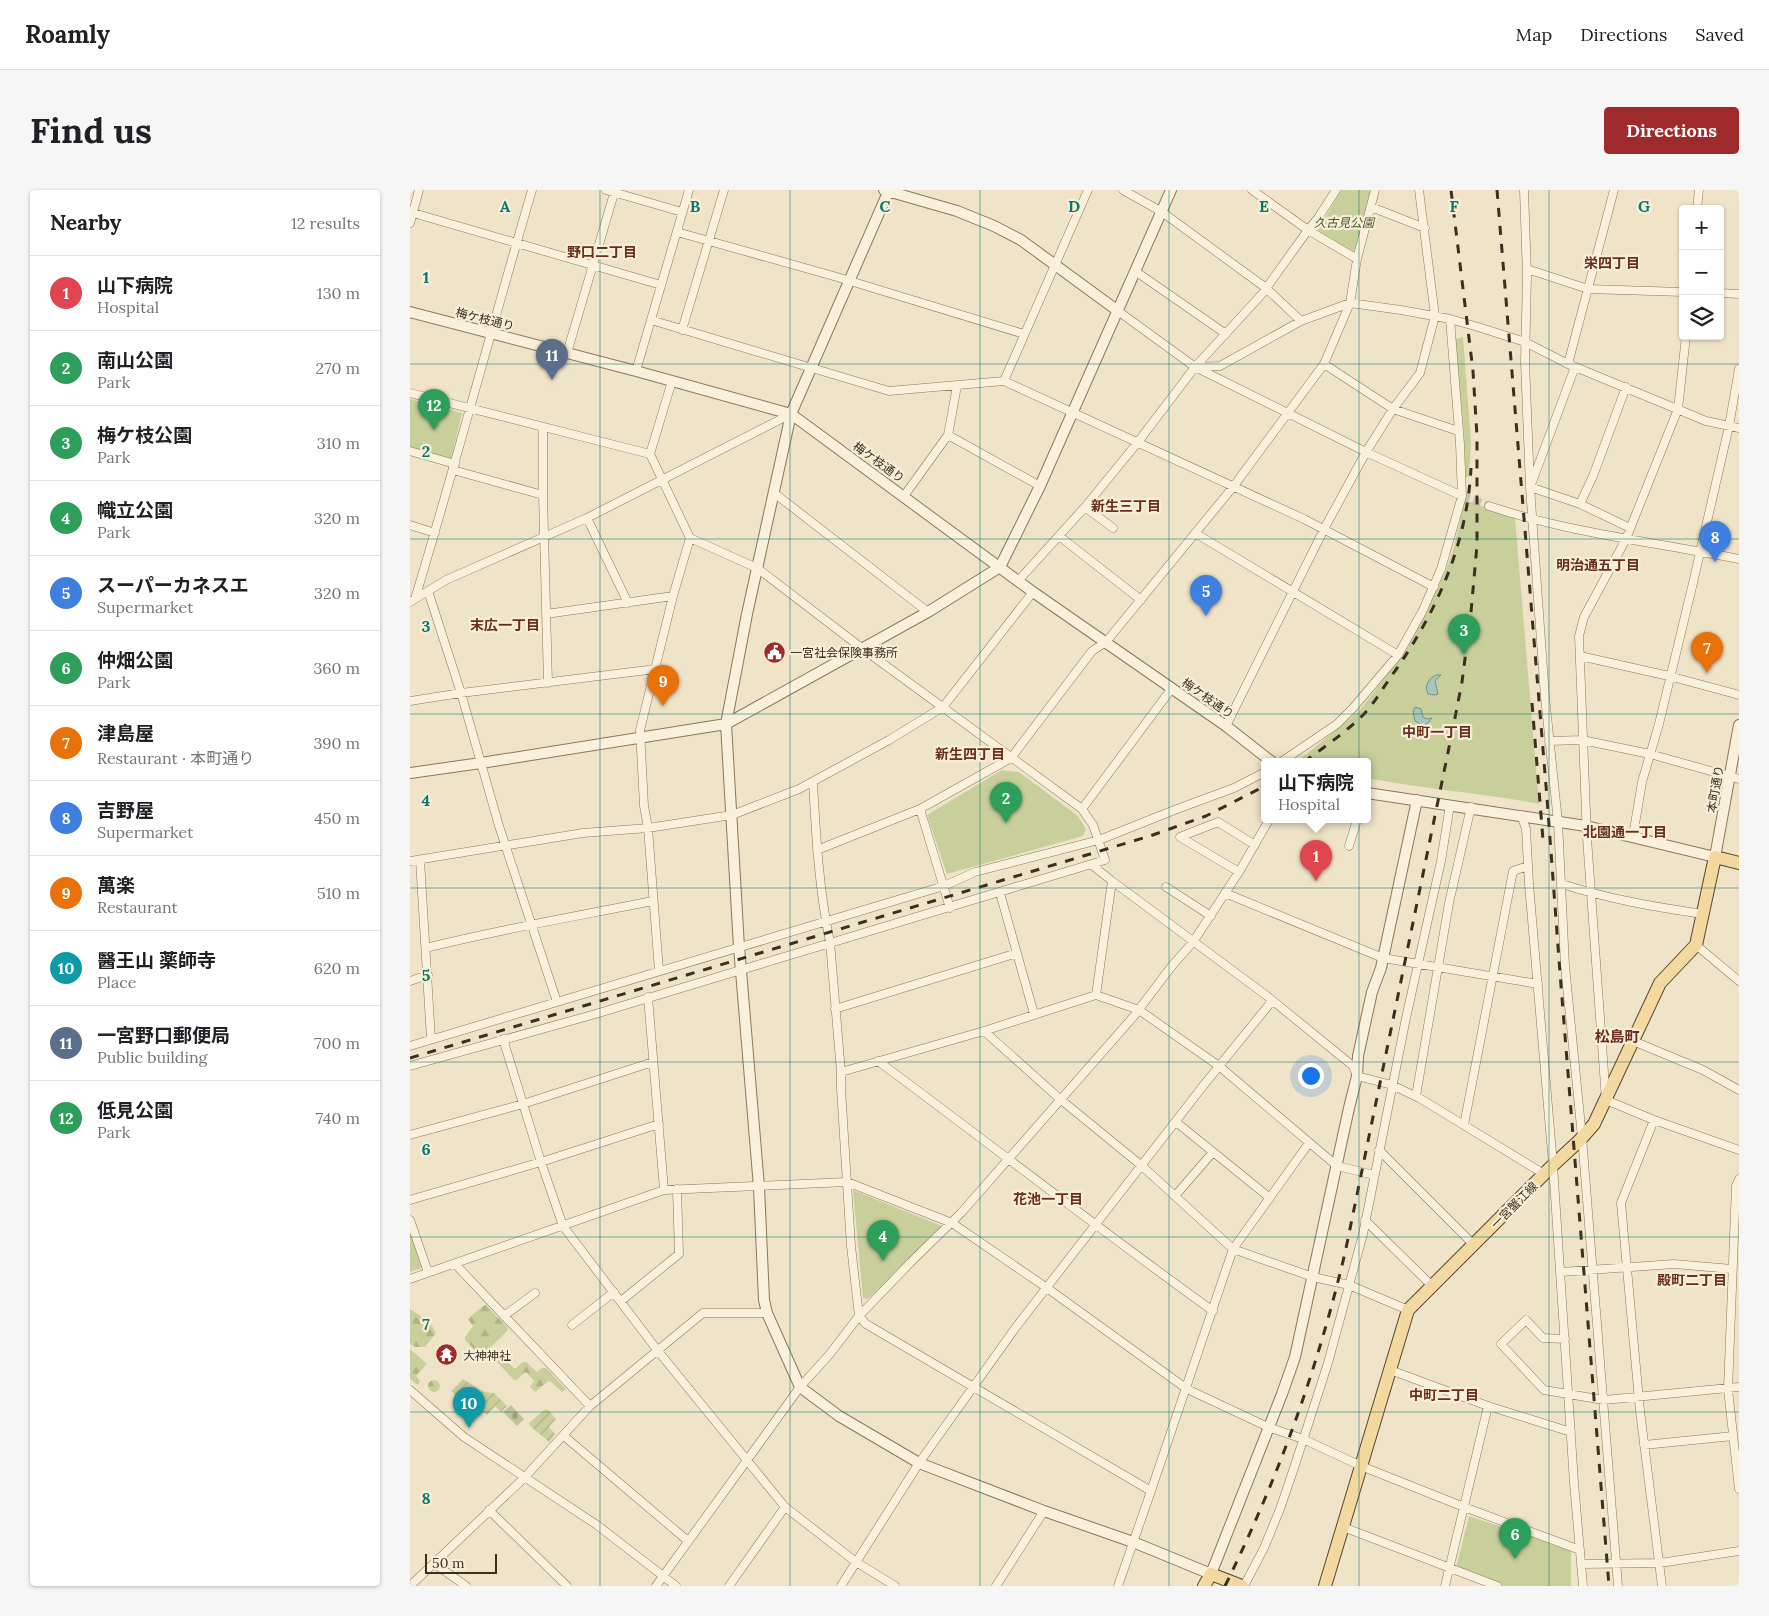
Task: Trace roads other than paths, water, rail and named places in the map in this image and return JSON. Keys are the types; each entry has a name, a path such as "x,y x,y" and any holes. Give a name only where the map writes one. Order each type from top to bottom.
{"main road":[{"path":"1716,856 1739,863"},
{"name":"一宮蟹江線","path":"1325,1586 1408,1310 1594,1124 1660,983 1696,945 1716,856"},
{"path":"1204,1586 1211,1574 1243,1586"}],"street":[{"path":"410,223 411,213 420,190"},
{"path":"412,600 435,533 490,333 532,190"},
{"path":"606,190 615,191 682,212"},
{"path":"636,371 689,190"},
{"path":"682,330 724,190"},
{"path":"1417,800 1383,958 1370,1001 1358,1056 1357,1076 1295,1357 1211,1574 1133,1542 1044,1512 919,1464 839,1416 800,1387 767,1313 764,1300 758,1187 739,948 726,724 757,568 791,414 887,190 957,211 994,226 1021,240 1195,367 1287,414 1462,496"},
{"path":"1004,381 1088,190"},
{"path":"1123,190 1162,212 1266,288 1300,321"},
{"path":"410,773 481,764 726,724 928,612 1000,567 1040,486 1171,190"},
{"path":"1252,190 1308,230 1356,259"},
{"path":"1018,580 1085,507 1138,442 1195,367 1266,288 1318,218 1336,190"},
{"path":"817,850 920,809 1011,758 1092,652 1106,642 1233,487 1324,364 1350,303 1356,259 1375,190"},
{"path":"1226,726 1324,529 1366,452 1393,408 1420,373 1435,316 1419,190"},
{"path":"1524,190 1527,269 1526,405 1530,486 1545,697 1558,822 1565,966 1582,1137 1618,1586"},
{"path":"1530,486 1571,365 1588,289 1614,190"},
{"path":"1697,205 1699,190"},
{"path":"567,353 615,191"},
{"path":"1371,206 1424,228"},
{"path":"411,213 661,285"},
{"path":"677,232 1024,334"},
{"path":"1527,269 1588,289 1679,292"},
{"path":"1135,271 1226,334"},
{"path":"1724,293 1739,294"},
{"path":"1195,367 1220,366 1300,321 1350,303 1450,319 1525,342 1571,365 1706,421 1739,428"},
{"name":"梅ケ枝通り","path":"410,312 791,414 1034,592 1226,726 1267,758"},
{"path":"1287,758 1337,724 1354,708 1398,654 1434,587 1462,496 1450,319"},
{"path":"650,320 889,391 1004,381 1324,529 1434,587"},
{"path":"1686,340 1678,409 1626,539 1584,617 1579,636 1591,915 1606,1100 1654,1120 1739,1150"},
{"path":"1324,364 1393,408 1458,431"},
{"path":"1634,836 1642,782 1700,551 1729,426 1739,368"},
{"path":"410,1066 592,1015 1105,860 1093,825 1082,809 863,649 757,568 690,538 650,454 672,381"},
{"path":"904,496 948,435 957,386"},
{"path":"1580,504 1626,387"},
{"path":"410,394 650,454"},
{"path":"412,600 446,580 587,518 791,414"},
{"path":"543,428 548,683"},
{"path":"948,435 1040,486"},
{"path":"410,451 543,495"},
{"path":"1530,486 1580,504 1630,528"},
{"path":"774,493 928,612"},
{"path":"1489,506 1533,520 1739,559"},
{"path":"1085,507 1114,528"},
{"path":"587,518 628,603"},
{"path":"410,526 435,533"},
{"path":"1195,533 1398,654"},
{"path":"1059,536 1141,600"},
{"path":"659,971 640,739 673,596 690,538"},
{"path":"428,591 461,693 505,845 557,1002"},
{"path":"410,860 420,860 583,833 648,828 732,815 813,782 889,740 943,707 1034,592"},
{"path":"546,614 673,596"},
{"path":"1580,656 1669,676 1739,695"},
{"path":"410,701 656,669"},
{"path":"1082,809 1172,688"},
{"name":"本町通り","path":"1716,856 1735,778 1739,726"},
{"path":"1549,741 1582,740 1650,754 1735,778"},
{"path":"410,1046 944,886 975,872 1099,840 1234,788 1261,774"},
{"path":"813,782 817,850 825,921 830,942 841,1072 840,1089 851,1246 859,1316 866,1324 1151,1491"},
{"path":"1371,794 1471,807 1586,826 1716,856"},
{"path":"1243,1586 1264,1548 1280,1509 1328,1363 1349,1285 1365,1220 1450,805"},
{"path":"1416,1096 1449,903 1471,807"},
{"path":"920,809 950,908"},
{"path":"1521,815 1526,830 1538,984 1548,1169 1561,1272 1583,1586"},
{"path":"1239,872 1180,837 1218,822 1255,845"},
{"path":"656,1586 800,1387 829,1355 859,1316 952,1223 1139,1010 1193,942 1239,872 1267,823"},
{"path":"1349,846 1356,823"},
{"path":"420,860 431,1039"},
{"path":"1092,864 1112,882 1272,1001 1353,1066 1357,1076"},
{"path":"1464,1124 1513,871 1528,866"},
{"path":"1096,995 1112,882"},
{"path":"1562,884 1644,906 1704,914"},
{"path":"1166,887 1210,916"},
{"path":"1000,893 1034,1014"},
{"path":"1225,893 1383,958 1538,984"},
{"path":"426,948 483,934 533,926 653,901"},
{"path":"1696,945 1739,981"},
{"path":"835,1009 1017,953"},
{"path":"410,981 428,975"},
{"path":"841,1072 984,1031 1096,995 1139,1010 1220,1066 1337,1166 1374,1175"},
{"path":"648,997 664,1190"},
{"path":"841,1586 919,1464 973,1386 1095,1226 1272,1001"},
{"path":"984,1031 1060,1099 1142,1166 1233,1249 1313,1277 1349,1285 1408,1310"},
{"path":"503,1039 563,1226 658,1351 786,1507 856,1562 895,1586"},
{"path":"1633,1041 1703,1070 1739,1090"},
{"path":"878,1061 1095,1226 1212,1311"},
{"path":"410,1135 523,1104 653,1062"},
{"path":"1357,1076 1392,1085 1416,1096 1523,1162 1548,1169"},
{"path":"1654,1120 1621,1203 1628,1266 1638,1398 1662,1586"},
{"path":"1176,1122 1270,1198"},
{"path":"410,1200 541,1162 659,1124"},
{"path":"1118,1586 1187,1389 1233,1249 1309,1143"},
{"path":"1379,1150 1474,1245"},
{"path":"1175,1196 1213,1152"},
{"path":"1739,1178 1736,1186 1728,1389 1739,1489"},
{"path":"410,1279 664,1190 847,1182 952,1223 1047,1288 1187,1389 1268,1427 1303,1439 1361,1466 1580,1550"},
{"path":"621,1301 680,1254 678,1189"},
{"path":"410,1220 428,1272"},
{"path":"1365,1220 1432,1286"},
{"path":"455,1264 590,1406"},
{"path":"1561,1272 1674,1264 1732,1269"},
{"path":"572,1325 614,1292"},
{"path":"504,1316 535,1293"},
{"path":"410,1586 524,1478 590,1406 703,1313 767,1313"},
{"path":"1565,1339 1543,1338 1526,1320 1500,1344 1544,1390 1604,1400 1739,1387"},
{"path":"1390,1370 1488,1406 1571,1432"},
{"path":"410,1390 464,1437 597,1525 676,1586"},
{"path":"1445,1586 1488,1406"},
{"path":"564,1436 688,1541"},
{"path":"1644,1445 1733,1436"},
{"path":"729,1586 786,1507"},
{"path":"489,1510 567,1586"},
{"path":"996,1586 1044,1512"},
{"path":"1343,1528 1497,1586"},
{"path":"1581,1564 1660,1563 1739,1550"},
{"path":"434,1564 466,1586"}],"water":[{"path":"1436,675 1441,675 1435,681 1438,694 1428,694 1426,688 1428,683"},
{"path":"1415,707 1421,709 1423,717 1427,719 1432,718 1427,724 1422,725 1415,721 1413,712"}],"tunnel":[{"path":"1462,496 1489,506"}],"railway":[{"path":"1225,1586 1263,1504 1295,1422 1334,1297 1345,1253 1462,682 1477,545 1477,436 1473,371 1451,190"},
{"path":"1497,190 1609,1586"},
{"path":"1309,758 1364,714 1376,699 1421,630 1446,579 1455,552 1463,525 1471,468"},
{"path":"1532,703 1543,840"},
{"path":"410,1058 1150,836 1206,816 1261,788"}],"place":[{"name":"一宮野口郵便局","path":"552,380"},
{"name":"低見公園","path":"434,430"},
{"name":"吉野屋","path":"1715,562"},
{"name":"スーパーカネスエ","path":"1206,616"},
{"name":"一宮社会保険事務所","path":"774,652"},
{"name":"梅ケ枝公園","path":"1464,655"},
{"name":"津島屋","path":"1707,673"},
{"name":"萬楽","path":"663,706"},
{"name":"南山公園","path":"1006,823"},
{"name":"山下病院","path":"1316,881"},
{"name":"幟立公園","path":"883,1261"},
{"name":"大神神社","path":"447,1355"},
{"name":"醫王山 薬師寺","path":"469,1428"},
{"name":"仲畑公園","path":"1515,1559"}],"district":[{"name":"野口二丁目","path":"602,252"},
{"name":"栄四丁目","path":"1612,263"},
{"name":"新生三丁目","path":"1126,506"},
{"name":"明治通五丁目","path":"1598,565"},
{"name":"末広一丁目","path":"505,625"},
{"name":"中町一丁目","path":"1437,732"},
{"name":"新生四丁目","path":"970,754"},
{"name":"北園通一丁目","path":"1625,832"},
{"name":"松島町","path":"1617,1036"},
{"name":"花池一丁目","path":"1048,1199"},
{"name":"殿町二丁目","path":"1692,1280"},
{"name":"中町二丁目","path":"1444,1395"}],"park label":[{"name":"久古見公園","path":"1344,222"}]}
